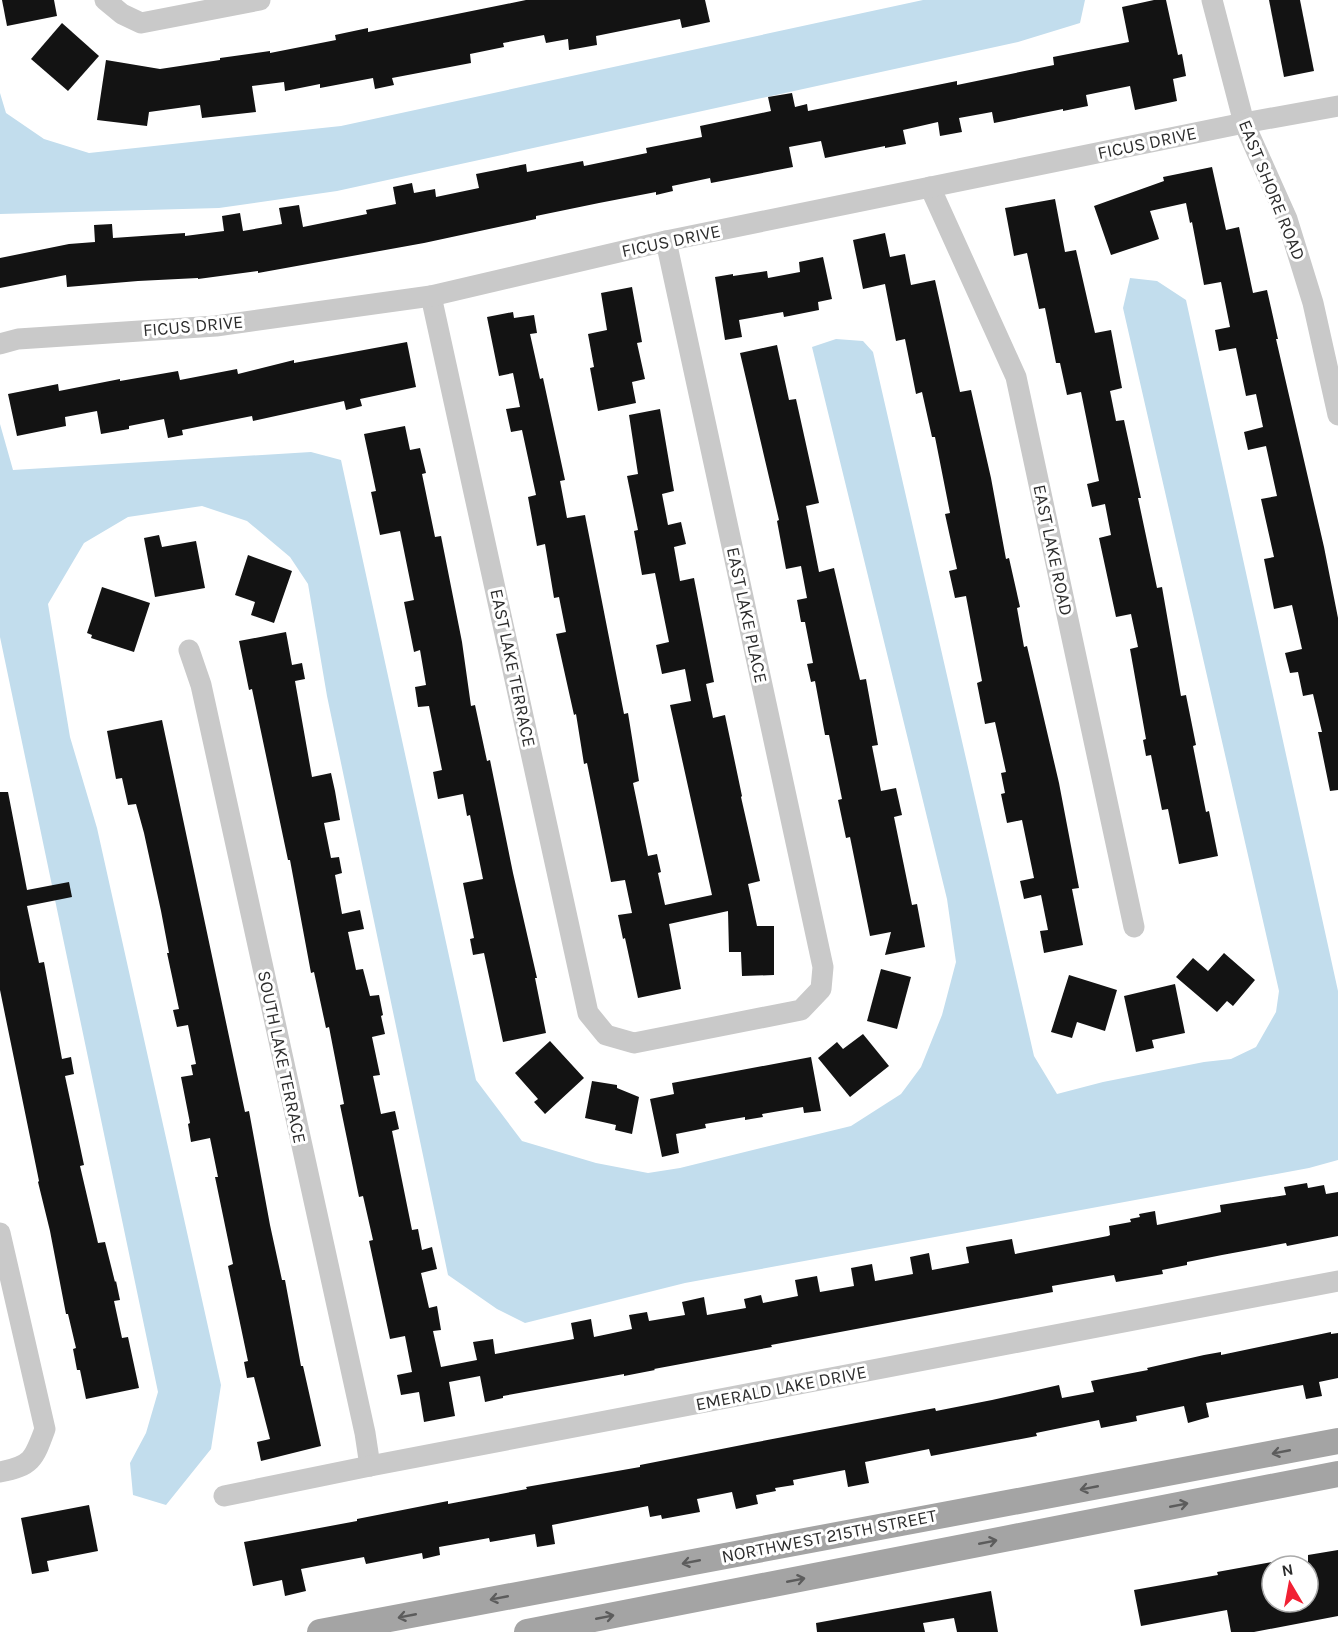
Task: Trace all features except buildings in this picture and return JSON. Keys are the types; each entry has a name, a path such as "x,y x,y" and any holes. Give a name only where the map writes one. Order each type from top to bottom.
{"main road":[{"name":"NORTHWEST 215TH STREET","path":"320,1632 1338,1441"},
{"name":"NORTHWEST 215TH STREET","path":"527,1632 1338,1474"}],"street":[{"path":"105,0 122,14 141,22 260,0"},
{"name":"EAST SHORE ROAD","path":"1212,0 1244,123 1287,219 1313,303 1338,415"},
{"name":"FICUS DRIVE","path":"0,344 18,339 216,326 431,296 666,241 1244,123 1338,106"},
{"name":"EAST LAKE ROAD","path":"930,187 1016,377 1134,927"},
{"name":"EAST LAKE PLACE","path":"606,1035 634,1043 801,1010 821,989 823,967 666,241"},
{"name":"EAST LAKE TERRACE","path":"431,296 588,1014 606,1035"},
{"name":"SOUTH LAKE TERRACE","path":"189,650 201,685 365,1433 370,1466"},
{"path":"0,1234 45,1429 36,1453 21,1468 0,1472"},
{"name":"EMERALD LAKE DRIVE","path":"224,1497 370,1466 1338,1281"}],"water":[{"path":"923,0 1085,0 1080,23 1018,42 337,191 219,208 0,214 0,93 6,113 44,139 89,153 341,126"},
{"path":"1130,278 1157,281 1186,300 1338,991 1338,1160 1309,1168 685,1283 525,1323 497,1309 448,1275 327,696 308,584 290,557 247,521 202,506 128,517 84,543 48,604 70,737 97,828 221,1385 211,1449 166,1505 133,1495 130,1463 146,1433 158,1392 0,637 0,424 13,470 311,452 341,460 476,1080 522,1141 596,1163 648,1173 680,1168 851,1126 901,1094 921,1067 942,1015 956,962 947,899 812,347 836,339 863,341 873,352 1034,1056 1057,1094 1103,1082 1204,1062 1231,1059 1256,1047 1276,1012 1279,991 1123,308"}]}
